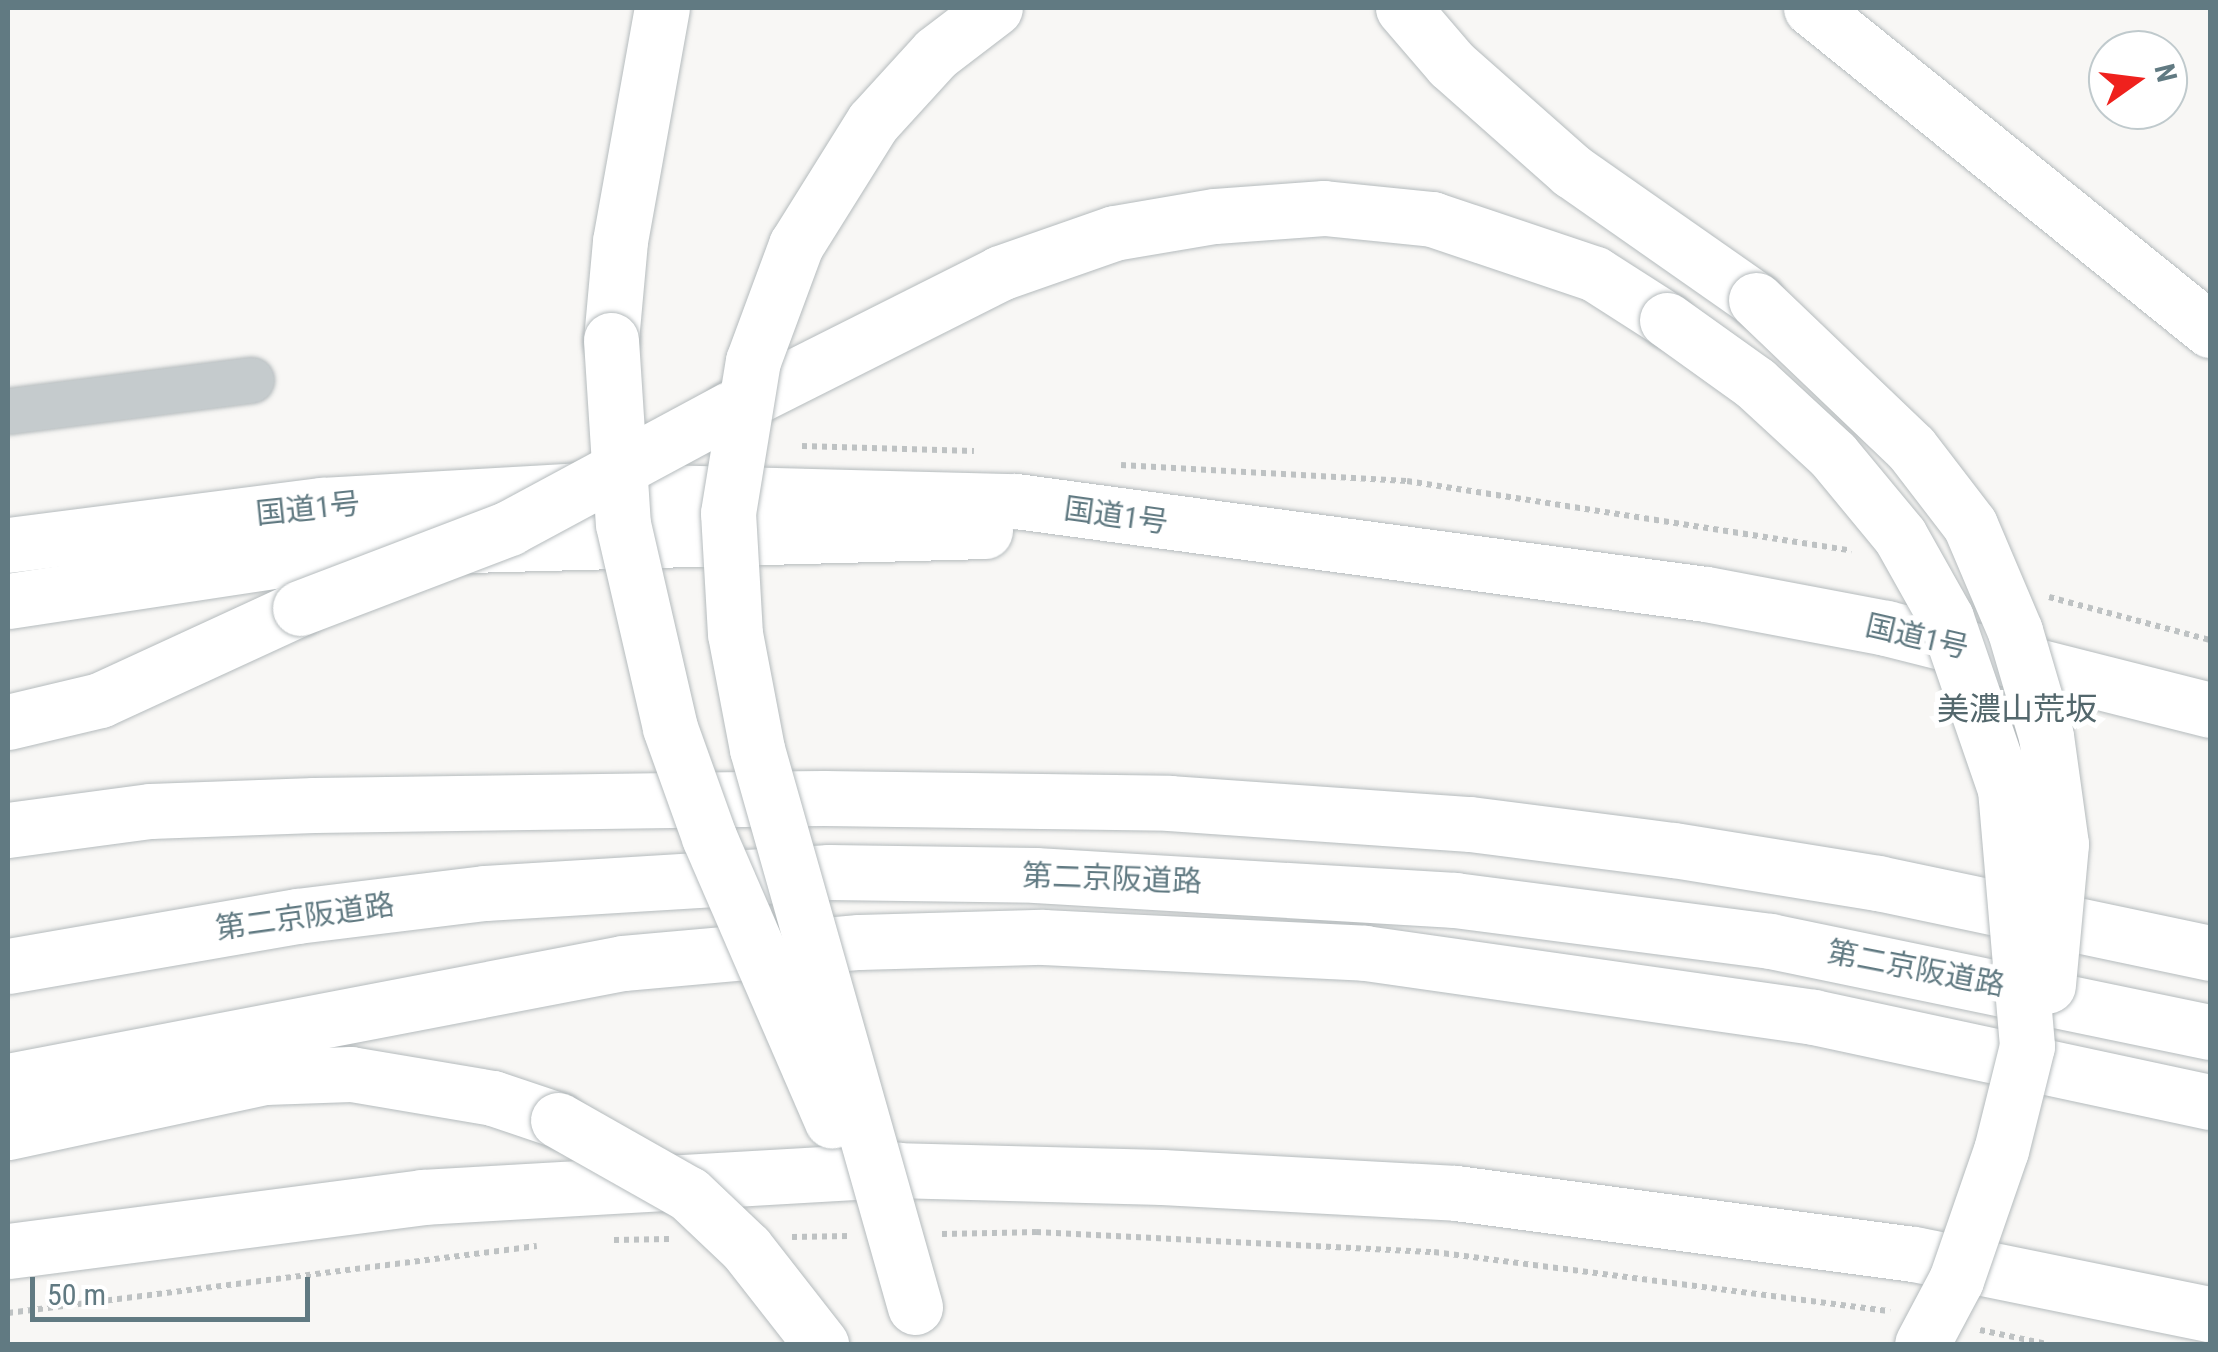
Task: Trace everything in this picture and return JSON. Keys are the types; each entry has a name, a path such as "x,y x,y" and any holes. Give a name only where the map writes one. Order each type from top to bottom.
{"highway":[{"path":"662,8 620,241 612,340 623,524 670,728 708,837 921,1326"},
{"path":"921,1326 757,749 733,618 728,514 753,362 796,245 873,122 936,53 995,8"},
{"path":"1403,8 1451,64 1559,161 1756,300 1911,448 1970,525 2015,630 2046,736 2061,844 2052,975 2026,1046 2001,1150 1962,1262 1929,1328"},
{"path":"1811,8 2210,330"},
{"path":"8,722 100,700 300,608 508,528 1000,272 1114,234 1215,216 1324,208 1432,218 1596,274 1667,320 1756,382 1833,454 1900,536 1946,618 2004,789 2026,1046"},
{"name":"国道1号","path":"8,545 322,505 584,490 1016,501 1706,594 1886,628 2210,710"},
{"path":"8,600 358,548 1161,523"},
{"path":"8,830 150,812 314,805 824,798 1169,803 1368,817 1748,862 2210,953"},
{"name":"第二京阪道路","path":"8,966 297,916 485,893 828,872 1035,876 1368,894 1770,941 2210,1032"},
{"path":"8,1080 624,963 860,942 1043,937 1366,953 1813,1018 2210,1102"},
{"path":"8,1132 265,1078 351,1074 493,1098 558,1120 689,1194 746,1248 821,1344"},
{"path":"8,1251 422,1197 896,1170 1162,1177 1456,1194 1857,1246 2210,1314"}],"street":[{"path":"8,411 251,380"}],"path":[{"path":"921,1234 1036,1232 1434,1252 2048,1344"},
{"path":"787,1237 864,1235"},
{"path":"614,1240 672,1239"},
{"path":"8,1313 537,1246"}],"district":[{"name":"美濃山荒坂","path":"2017,709"}]}
